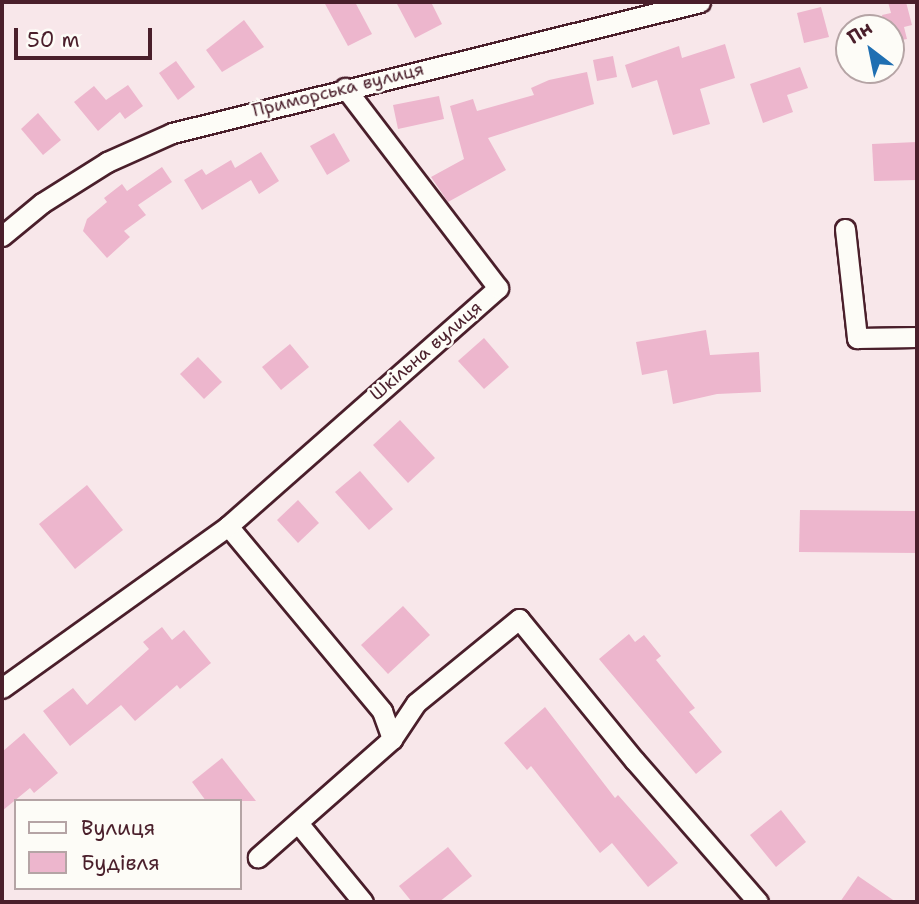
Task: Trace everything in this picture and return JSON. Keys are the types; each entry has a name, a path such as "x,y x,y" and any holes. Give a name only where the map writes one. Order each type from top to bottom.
{"street":[{"name":"Приморська вулиця","path":"2,236 42,203 139,145 172,133 700,2"},
{"name":"Шкільна вулиця","path":"2,688 228,526 498,288 345,88"},
{"path":"845,229 857,338 917,337"},
{"path":"228,526 382,711 392,739"},
{"path":"258,857 392,739 416,703 519,619 643,771 758,902"},
{"path":"298,823 363,902"}],"building":[{"path":"324,2 355,2 372,34 348,46"},
{"path":"396,2 431,2 442,24 415,38"},
{"path":"888,2 906,2 912,25 905,27 905,14 886,14 891,13"},
{"path":"821,7 829,37 804,43 797,13"},
{"path":"244,20 264,47 222,72 206,50"},
{"path":"725,44 735,78 700,89 710,124 673,135 657,80 632,88 625,65 679,46 682,58"},
{"path":"613,56 617,77 597,81 593,60"},
{"path":"176,61 195,87 178,100 159,73"},
{"path":"800,67 808,88 787,95 793,112 763,123 750,84"},
{"path":"587,72 594,104 488,138 506,170 448,202 431,177 464,159 450,106 473,99 477,111 534,95 531,88 549,80"},
{"path":"128,85 143,106 125,119 120,112 98,131 74,102 94,86 106,100"},
{"path":"439,96 444,119 398,129 393,105"},
{"path":"38,113 61,140 43,155 21,129"},
{"path":"334,133 350,161 327,175 310,146"},
{"path":"917,142 917,180 874,181 872,144"},
{"path":"261,152 279,181 259,194 251,180 202,210 184,180 202,169 206,175 231,160 235,168"},
{"path":"162,167 172,182 138,205 146,215 124,231 130,237 107,258 83,231 87,219 107,202 104,198 122,184 127,191"},
{"path":"706,330 710,355 759,352 761,392 717,394 673,404 667,370 642,375 636,342"},
{"path":"484,338 509,367 484,389 458,361"},
{"path":"290,344 309,367 281,390 262,367"},
{"path":"198,357 222,382 204,399 180,374"},
{"path":"400,420 435,458 408,483 373,445"},
{"path":"360,471 393,509 369,530 335,492"},
{"path":"87,485 123,530 75,569 39,524"},
{"path":"298,500 319,523 298,543 277,520"},
{"path":"800,510 917,511 917,553 799,552"},
{"path":"403,606 430,635 388,674 361,645"},
{"path":"162,627 172,640 184,630 211,663 180,689 177,685 135,721 121,705 70,746 43,711 73,688 87,705 149,649 143,642"},
{"path":"629,634 635,642 644,635 661,656 656,660 695,708 689,712 722,752 696,774 599,659"},
{"path":"545,707 615,798 618,795 678,863 648,887 612,843 600,853 531,766 527,770 504,743"},
{"path":"24,733 58,773 34,793 30,788 2,811 2,752"},
{"path":"222,758 256,801 205,799 192,782"},
{"path":"781,810 806,842 776,867 750,835"},
{"path":"448,847 472,876 439,902 412,902 399,886"},
{"path":"858,876 896,902 840,902"}]}
